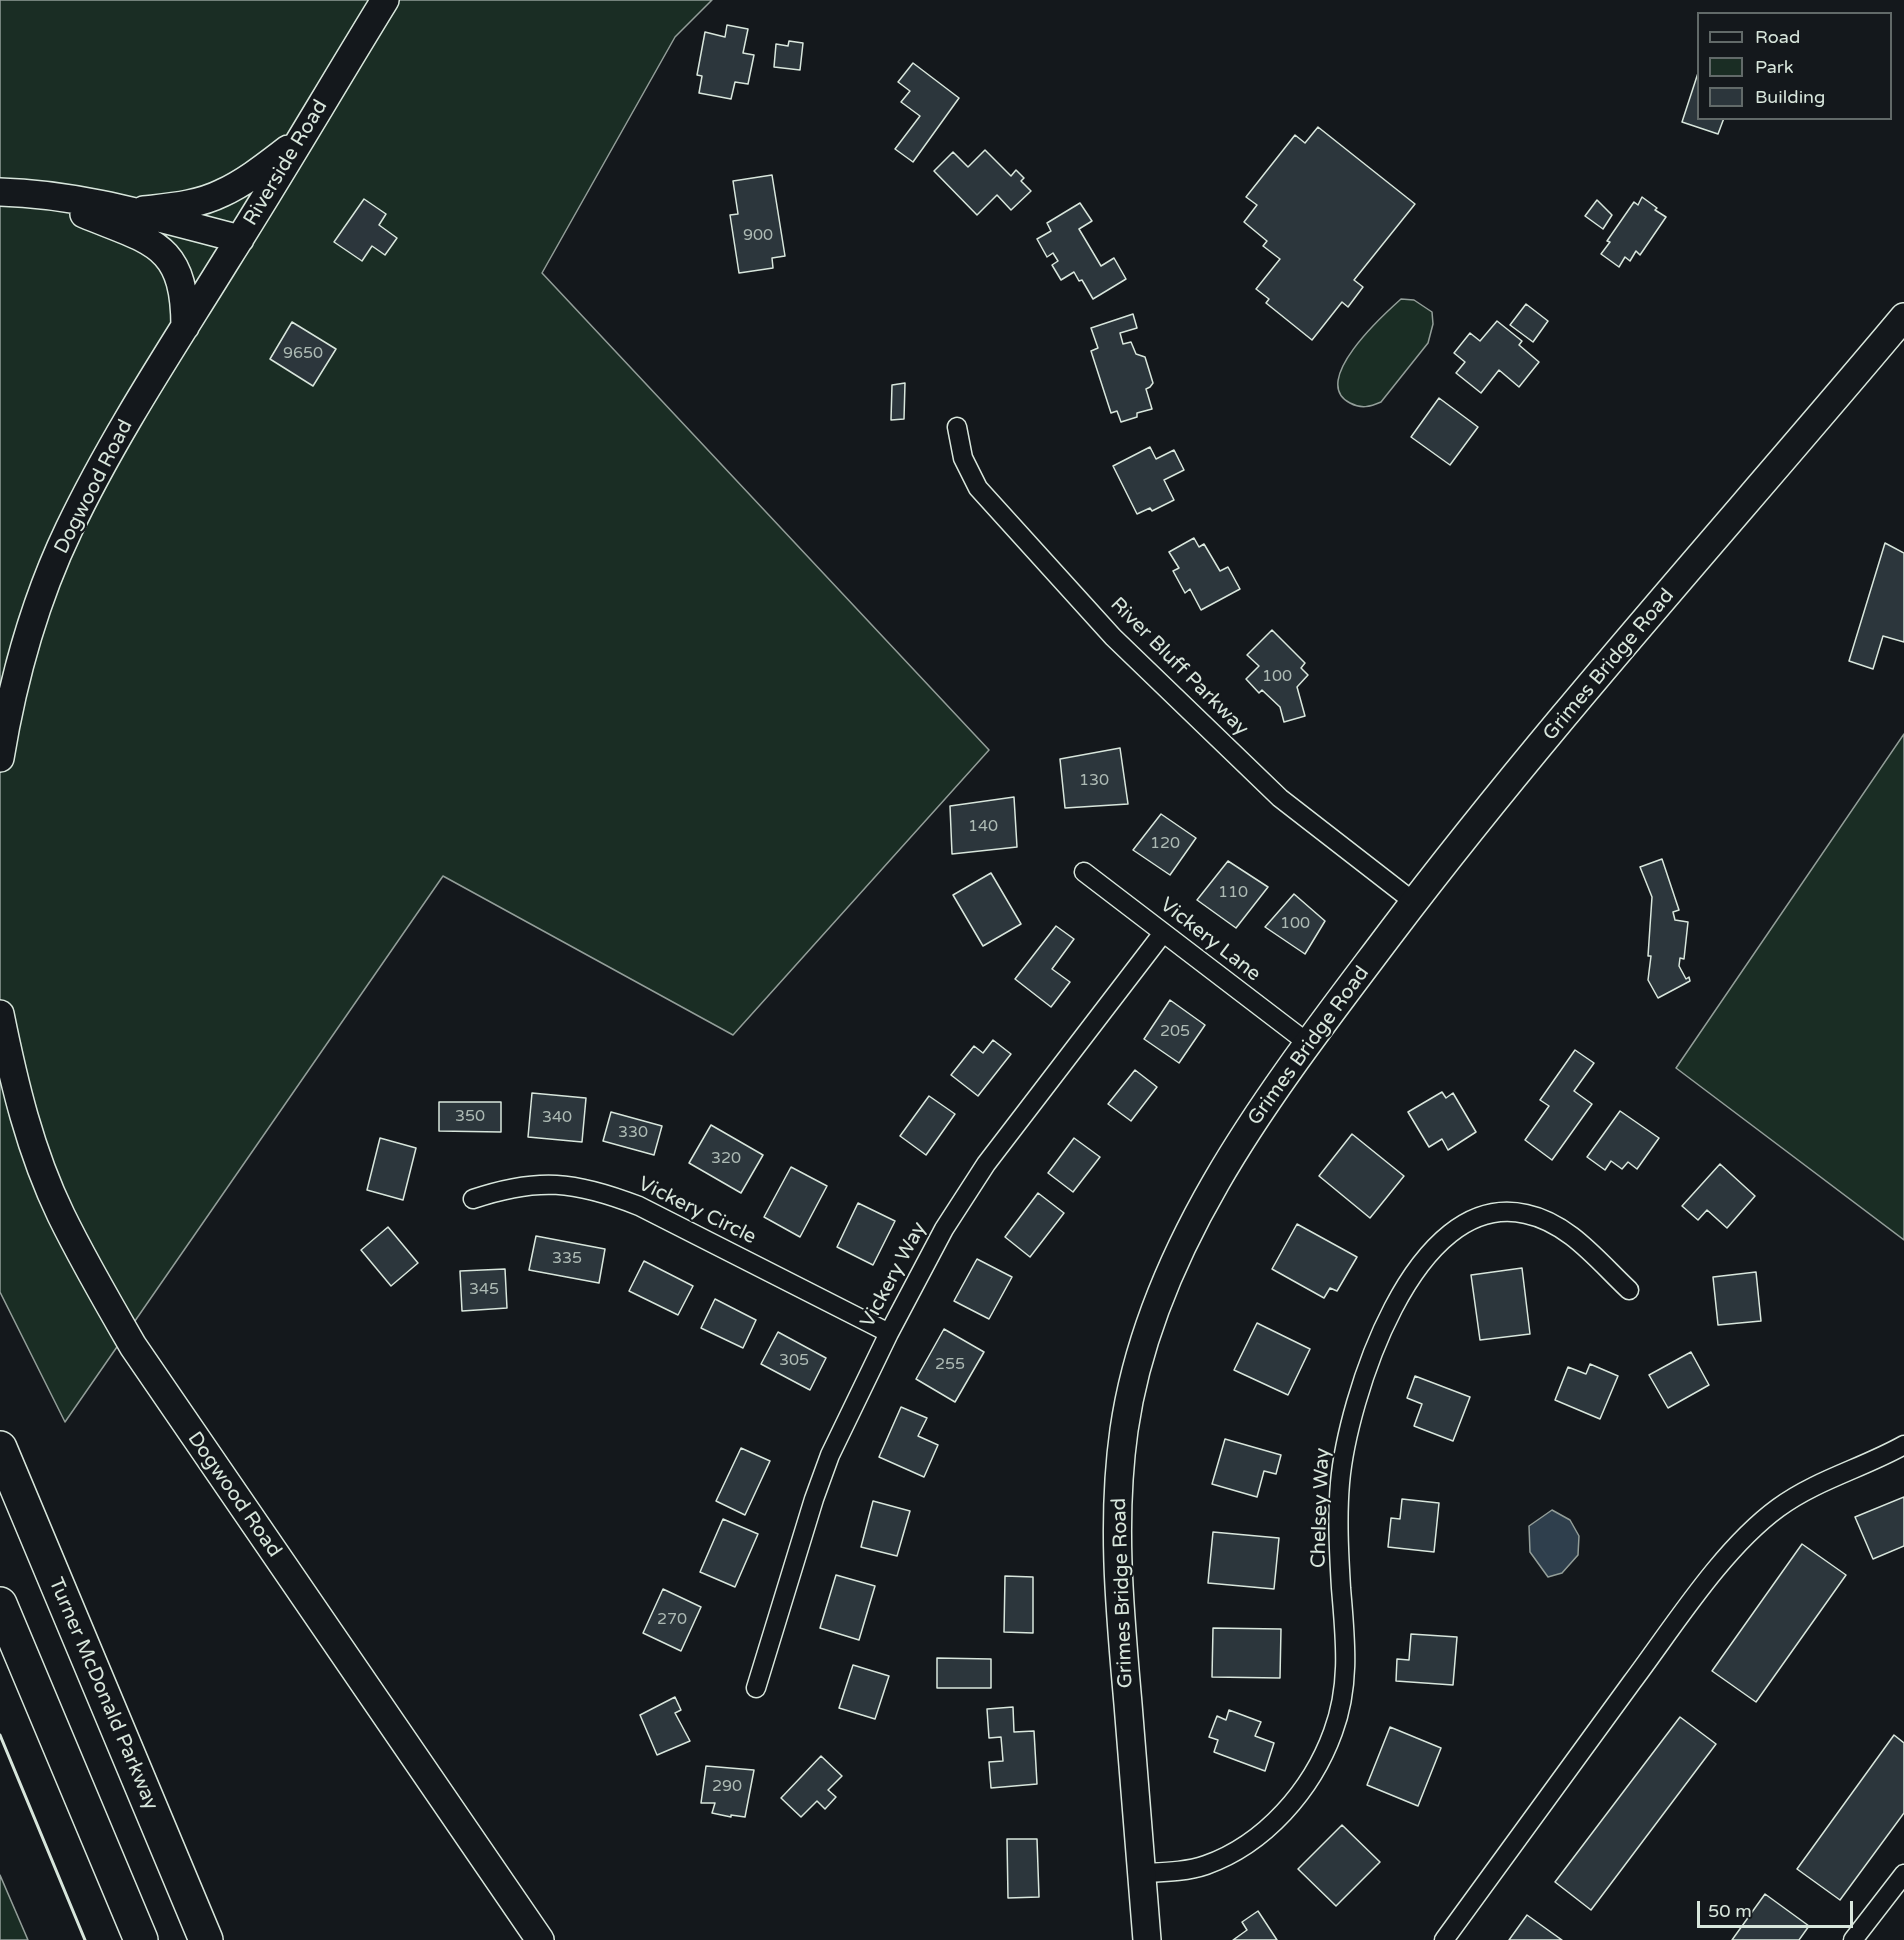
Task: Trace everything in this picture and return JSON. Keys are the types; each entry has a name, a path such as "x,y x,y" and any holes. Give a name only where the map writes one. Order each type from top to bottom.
{"highway":[{"name":"Turner McDonald Parkway","path":"0,1448 206,1940"},
{"path":"0,1604 141,1940"}],"street":[{"name":"Riverside Road","path":"0,192 33,193 93,202 240,239 385,0"},
{"path":"129,211 195,202 220,194 271,162 300,138"},
{"path":"33,193 144,239 164,252 177,270 182,283 185,327"},
{"name":"Dogwood Road","path":"0,758 9,706 24,651 68,531 128,418 240,239"},
{"name":"Grimes Bridge Road","path":"1147,1940 1118,1579 1118,1488 1124,1428 1135,1374 1151,1320 1172,1266 1198,1211 1231,1157 1309,1044 1414,902 1541,744 1904,317"},
{"name":"River Bluff Parkway","path":"957,428 963,458 978,488 1113,637 1280,798 1414,902"},
{"name":"Vickery Lane","path":"1084,872 1309,1044"},
{"name":"Vickery Way","path":"756,1688 814,1499 830,1455 889,1333 944,1229 966,1194 1163,933"},
{"name":"Dogwood Road","path":"0,1014 12,1075 33,1147 60,1213 133,1347 540,1940"},
{"name":"Vickery Circle","path":"473,1199 502,1190 533,1185 568,1185 604,1192 639,1206 889,1333"},
{"name":"Chelsey Way","path":"1142,1873 1174,1872 1204,1866 1256,1838 1280,1816 1301,1791 1319,1764 1334,1730 1343,1697 1347,1661 1339,1554 1340,1485 1344,1451 1359,1389 1373,1352 1401,1293 1435,1245 1455,1229 1476,1218 1503,1212 1524,1213 1544,1219 1563,1229 1629,1290"},
{"path":"1444,1940 1689,1604 1737,1544 1779,1506 1824,1481 1885,1456 1904,1445"},
{"path":"1853,1940 1904,1874"}],"green space":[{"path":"0,0 712,0 675,37 542,273 989,750 733,1035 443,876 65,1422 0,1292"},
{"path":"1401,299 1414,300 1432,312 1433,324 1428,343 1381,402 1366,407 1350,403 1340,393 1338,380 1343,365 1366,333"},
{"path":"1904,734 1904,1240 1676,1068"},
{"path":"0,1875 28,1940 0,1940"}],"water":[{"path":"1552,1510 1570,1520 1579,1536 1578,1555 1562,1573 1548,1577 1530,1552 1529,1526"}],"building":[{"path":"727,25 748,29 743,53 754,55 748,84 735,82 731,99 699,93 702,76 697,75 705,32 725,37"},
{"path":"789,41 803,43 800,70 774,67 776,44 788,46"},
{"path":"913,63 959,98 913,162 895,149 920,116 901,102 910,91 898,82"},
{"path":"1697,76 1697,120 1723,120 1718,134 1682,122"},
{"path":"1318,127 1415,204 1354,280 1363,287 1348,307 1342,302 1312,340 1266,303 1269,299 1256,289 1280,259 1263,246 1267,241 1244,222 1257,205 1246,197 1295,135 1305,143"},
{"path":"985,150 1011,176 1016,170 1024,178 1021,181 1031,191 1011,210 997,195 977,215 934,171 953,152 968,167"},
{"path":"772,175 785,256 772,258 773,268 739,273 730,215 738,214 733,181"},
{"path":"1642,197 1666,217 1640,255 1636,251 1630,261 1625,257 1619,267 1601,254 1610,242 1607,241 1634,202 1638,205"},
{"path":"364,199 386,214 379,225 397,238 385,255 372,246 362,261 334,242"},
{"path":"1597,200 1612,215 1603,229 1585,216"},
{"path":"1080,203 1092,221 1079,229 1101,266 1114,258 1126,279 1093,299 1082,280 1079,281 1074,272 1061,280 1052,265 1058,261 1053,253 1047,257 1037,239 1051,231 1047,223"},
{"path":"1526,304 1548,321 1533,342 1510,325"},
{"path":"1133,314 1137,328 1120,333 1123,344 1131,342 1136,354 1145,357 1153,383 1146,389 1152,409 1137,413 1137,417 1121,422 1117,411 1111,413 1091,351 1098,348 1091,328"},
{"path":"1497,321 1522,341 1519,345 1539,362 1519,387 1499,370 1481,393 1456,373 1465,362 1454,353 1470,333 1480,341"},
{"path":"292,322 336,349 313,386 270,359"},
{"path":"905,383 904,419 891,420 892,385"},
{"path":"1439,398 1478,427 1450,465 1411,437"},
{"path":"1150,447 1156,459 1174,450 1184,470 1164,480 1174,500 1152,511 1150,508 1137,514 1113,466"},
{"path":"1194,538 1199,547 1204,544 1220,571 1228,567 1240,589 1201,610 1190,589 1185,593 1173,571 1179,568 1169,552"},
{"path":"1885,543 1904,553 1904,642 1883,636 1873,669 1849,661"},
{"path":"1272,630 1305,663 1301,668 1308,675 1297,687 1305,716 1284,722 1280,707 1262,690 1259,693 1246,679 1259,666 1247,655"},
{"path":"1120,748 1128,804 1065,808 1060,759"},
{"path":"1014,797 1017,847 952,854 950,806"},
{"path":"1161,814 1196,838 1170,875 1133,850"},
{"path":"1662,859 1679,910 1673,912 1675,920 1688,922 1684,959 1680,958 1679,966 1686,979 1689,977 1690,981 1658,998 1648,980 1651,956 1648,956 1652,897 1640,867"},
{"path":"1228,861 1268,887 1236,928 1197,900"},
{"path":"991,873 1021,924 983,946 953,895"},
{"path":"1294,894 1325,921 1305,954 1265,927"},
{"path":"1056,926 1074,939 1052,969 1070,982 1051,1007 1015,979"},
{"path":"1170,1000 1205,1025 1179,1063 1144,1039"},
{"path":"993,1040 1011,1054 978,1096 951,1075 974,1046 983,1053"},
{"path":"1575,1050 1594,1063 1574,1091 1592,1104 1552,1160 1525,1140 1549,1106 1540,1100"},
{"path":"1135,1070 1157,1087 1131,1121 1108,1104"},
{"path":"1442,1092 1446,1098 1453,1093 1476,1132 1448,1150 1442,1139 1429,1147 1408,1112"},
{"path":"532,1093 586,1098 582,1142 528,1137"},
{"path":"929,1096 955,1114 926,1155 900,1136"},
{"path":"439,1102 501,1102 501,1132 439,1131"},
{"path":"1620,1111 1659,1138 1637,1169 1628,1162 1622,1169 1611,1161 1605,1170 1587,1157"},
{"path":"611,1112 662,1126 654,1155 603,1141"},
{"path":"711,1125 763,1155 741,1193 689,1163"},
{"path":"1352,1134 1404,1176 1370,1218 1319,1176"},
{"path":"380,1138 416,1148 403,1200 367,1190"},
{"path":"1074,1138 1100,1157 1073,1192 1048,1173"},
{"path":"1720,1164 1755,1196 1727,1228 1707,1210 1698,1220 1682,1206"},
{"path":"791,1167 827,1186 800,1237 764,1217"},
{"path":"1038,1193 1064,1213 1030,1257 1005,1237"},
{"path":"858,1203 895,1221 873,1265 837,1247"},
{"path":"1297,1224 1357,1257 1337,1291 1330,1288 1324,1298 1272,1269"},
{"path":"388,1227 418,1263 391,1286 361,1250"},
{"path":"536,1236 605,1249 599,1283 529,1270"},
{"path":"977,1259 1012,1277 989,1319 954,1301"},
{"path":"644,1261 693,1286 678,1315 629,1291"},
{"path":"1522,1268 1530,1334 1480,1340 1471,1275"},
{"path":"505,1269 507,1308 462,1311 460,1271"},
{"path":"1756,1272 1761,1321 1718,1325 1713,1277"},
{"path":"715,1299 756,1320 743,1348 701,1328"},
{"path":"1257,1323 1310,1349 1288,1395 1234,1370"},
{"path":"944,1329 984,1352 955,1402 916,1379"},
{"path":"778,1332 826,1358 810,1390 761,1364"},
{"path":"1691,1352 1709,1385 1668,1408 1649,1375"},
{"path":"1590,1364 1618,1376 1600,1419 1555,1400 1568,1367 1586,1374"},
{"path":"1415,1376 1470,1397 1453,1441 1414,1426 1422,1404 1407,1398"},
{"path":"901,1407 927,1418 918,1436 938,1445 924,1477 879,1457"},
{"path":"1225,1439 1281,1455 1276,1474 1264,1471 1257,1497 1212,1484"},
{"path":"741,1448 770,1461 745,1515 716,1501"},
{"path":"1904,1497 1904,1546 1873,1559 1855,1517"},
{"path":"1402,1499 1439,1503 1434,1552 1388,1547 1391,1518 1400,1519"},
{"path":"873,1501 910,1511 897,1556 861,1547"},
{"path":"723,1519 758,1534 735,1587 700,1572"},
{"path":"1213,1532 1279,1538 1274,1589 1208,1583"},
{"path":"1802,1544 1846,1575 1756,1702 1712,1671"},
{"path":"836,1575 875,1586 859,1640 820,1628"},
{"path":"1005,1576 1033,1577 1033,1633 1004,1632"},
{"path":"663,1589 701,1607 681,1651 643,1633"},
{"path":"1213,1628 1281,1629 1280,1678 1212,1677"},
{"path":"1411,1634 1457,1637 1453,1685 1396,1681 1397,1659 1409,1660"},
{"path":"937,1658 991,1659 991,1688 937,1688"},
{"path":"853,1665 889,1676 875,1719 839,1708"},
{"path":"675,1697 681,1710 675,1713 690,1741 657,1755 640,1715"},
{"path":"1013,1707 1014,1732 1034,1731 1037,1784 991,1788 989,1762 1003,1761 1001,1737 989,1738 987,1709"},
{"path":"1229,1710 1261,1722 1255,1736 1274,1743 1265,1771 1214,1752 1218,1740 1209,1737 1217,1716 1226,1720"},
{"path":"1680,1717 1716,1744 1591,1910 1555,1882"},
{"path":"1390,1727 1441,1748 1418,1806 1367,1785"},
{"path":"1894,1735 1904,1743 1904,1813 1840,1900 1797,1869"},
{"path":"821,1756 842,1776 828,1790 836,1797 825,1809 817,1801 801,1817 781,1798"},
{"path":"706,1766 754,1770 745,1817 712,1813 715,1803 701,1803"},
{"path":"1342,1825 1380,1862 1336,1906 1298,1869"},
{"path":"1007,1839 1037,1839 1039,1897 1008,1898"},
{"path":"1765,1894 1809,1926 1799,1940 1732,1940"},
{"path":"1258,1911 1277,1940 1233,1940 1247,1930 1242,1922"},
{"path":"1527,1915 1562,1940 1509,1940"}],"wall":[{"path":"0,1735 85,1940"}]}
